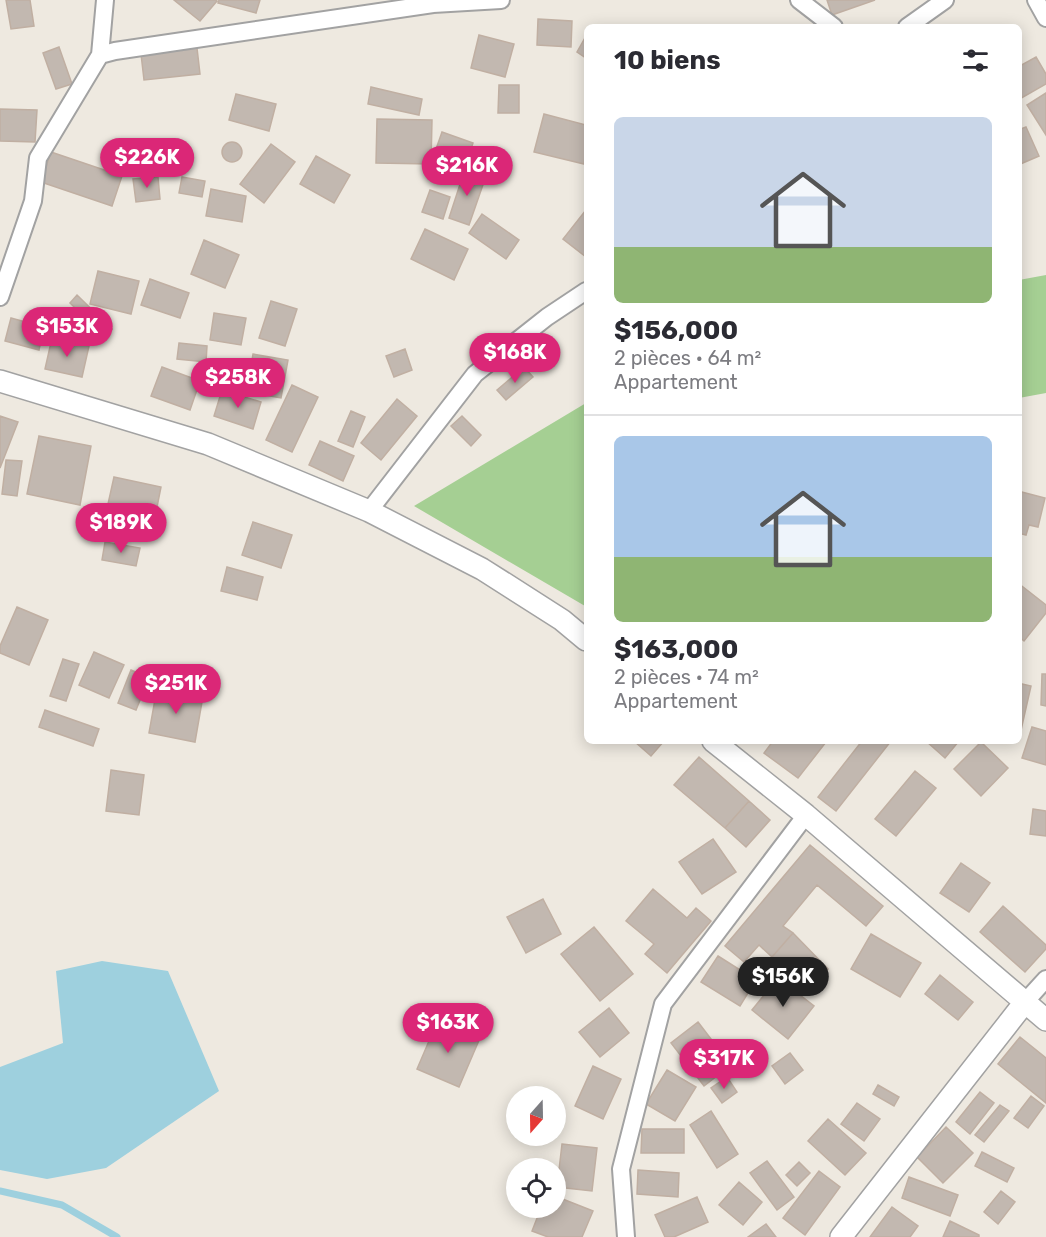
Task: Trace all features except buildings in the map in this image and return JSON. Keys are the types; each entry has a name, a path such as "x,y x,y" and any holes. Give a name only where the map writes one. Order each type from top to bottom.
{"street":[{"path":"0,297 33,201 38,158 100,55 105,0"},
{"path":"100,55 434,4 501,0"},
{"path":"799,0 830,24"},
{"path":"911,24 945,0"},
{"path":"1036,0 1046,18"},
{"path":"369,511 475,374 547,317 584,292"},
{"path":"0,381 208,444 369,511 482,569 562,620 584,638"},
{"path":"717,744 806,815 1046,1020"},
{"path":"626,1237 621,1169 663,1004 806,815"},
{"path":"841,1237 1025,1002 1046,979"}],"green space":[{"path":"1046,275 1046,393 1022,397 1022,279"},
{"path":"584,404 584,605 414,506"}],"water":[{"path":"102,961 168,971 219,1091 106,1168 47,1179 0,1170 0,1067 63,1043 56,971"}],"waterway":[{"path":"0,1191 62,1205 117,1237"}]}
